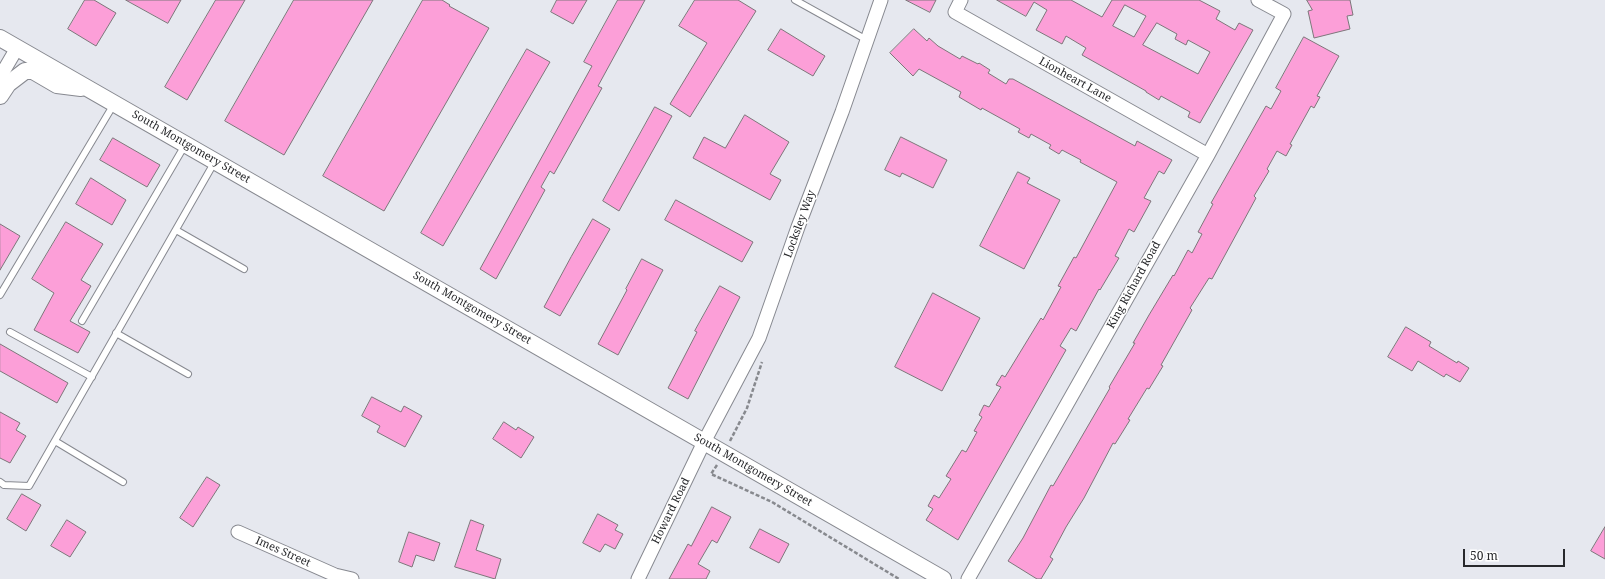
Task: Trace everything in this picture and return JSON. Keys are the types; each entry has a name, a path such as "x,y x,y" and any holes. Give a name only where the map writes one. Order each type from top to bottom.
{"street":[{"name":"Locksley Way","path":"704,442 759,338 798,227 842,112 881,0"},
{"name":"Lionheart Lane","path":"961,0 955,12 1208,155"},
{"name":"King Richard Road","path":"968,579 1208,155 1284,14 1258,0"},
{"name":"South Montgomery Street","path":"0,38 943,579"},
{"path":"0,77 18,48"},
{"path":"0,96 8,84 25,71 33,71 57,85 89,88"},
{"name":"Howard Road","path":"638,579 704,442"},
{"name":"Imes Street","path":"238,532 335,575 352,579"}],"lane":[{"path":"795,0 867,40"},
{"path":"0,295 115,103"},
{"path":"82,322 186,144"},
{"path":"0,482 4,485 29,486 215,161"},
{"path":"176,230 244,268"},
{"path":"10,332 92,377"},
{"path":"116,333 188,374"},
{"path":"55,441 123,482"}],"path":[{"path":"735,433 747,408 763,361"},
{"path":"711,474 772,502 899,579"}],"building":[{"path":"85,0 94,0 116,13 96,46 68,29"},
{"path":"126,0 181,0 168,23"},
{"path":"216,0 245,0 187,100 165,87"},
{"path":"294,0 373,0 284,155 225,121"},
{"path":"423,0 442,0 450,5 449,6 489,28 384,211 323,176"},
{"path":"557,0 587,0 573,24 551,12"},
{"path":"618,0 645,0 598,86 602,88 554,174 550,171 541,187 545,190 496,279 480,269 592,66 584,62"},
{"path":"695,0 738,0 756,11 690,117 670,104 707,43 679,26"},
{"path":"906,0 936,0 930,12"},
{"path":"997,0 1071,0 1102,17 1112,0 1199,0 1220,11 1216,19 1235,30 1239,23 1253,30 1200,123 1188,117 1190,112 1161,96 1159,100 1146,91 1082,55 1086,48 1066,36 1062,44 1036,30 1047,10 1034,2 1026,16","holes":["1125,5 1146,16 1134,37 1113,26","1157,23 1177,34 1175,39 1186,45 1188,40 1210,52 1198,74 1143,45"]},
{"path":"1307,0 1350,0 1353,15 1347,16 1350,29 1314,38 1308,11 1312,10"},
{"path":"781,29 825,56 813,76 768,50"},
{"path":"914,29 927,41 929,38 938,46 960,59 962,56 978,64 979,63 990,70 988,73 1006,84 1009,79 1013,79 1135,146 1137,141 1172,160 1164,174 1159,171 1144,198 1151,201 1134,232 1129,229 1115,256 1119,258 1100,290 1099,289 1076,331 1071,328 1060,346 1066,350 958,540 926,520 933,509 928,506 934,495 939,498 951,479 946,476 962,450 966,452 977,432 974,431 982,417 979,415 984,405 989,407 1001,387 996,385 1002,375 1005,377 1041,318 1043,320 1061,287 1058,286 1074,257 1076,258 1117,182 1080,162 1081,160 1062,150 1059,154 1049,148 1051,145 1031,134 1029,138 1018,132 1020,129 982,108 981,110 959,97 961,92 919,69 913,76 890,53"},
{"path":"1304,37 1339,56 1317,96 1320,97 1314,108 1311,106 1290,144 1292,145 1286,156 1277,151 1267,169 1269,171 1254,196 1256,198 1212,279 1209,278 1190,308 1192,310 1161,365 1163,366 1149,389 1147,388 1115,444 1113,443 1084,498 1050,557 1053,559 1041,579 1037,579 1008,561 1023,538 1051,485 1053,486 1110,388 1109,387 1135,343 1133,343 1149,315 1173,275 1174,276 1188,250 1192,253 1202,234 1198,232 1213,204 1211,203 1266,106 1271,109 1281,91 1276,88"},
{"path":"527,49 550,62 443,246 421,233"},
{"path":"655,107 672,116 619,211 603,201"},
{"path":"745,115 789,142 770,174 781,180 770,200 693,158 704,137 725,148"},
{"path":"901,137 947,160 933,188 902,173 900,177 885,170"},
{"path":"113,138 160,165 147,187 100,160"},
{"path":"1018,172 1030,178 1027,183 1060,200 1024,269 980,246"},
{"path":"91,178 126,200 112,225 76,204"},
{"path":"676,200 753,242 742,262 665,220"},
{"path":"593,219 610,229 560,316 544,307"},
{"path":"66,222 103,244 81,280 91,286 70,321 90,332 78,353 34,330 54,293 32,279"},
{"path":"0,224 20,236 0,270"},
{"path":"642,259 663,270 618,355 598,344"},
{"path":"720,286 740,297 688,399 668,388 697,332 695,331"},
{"path":"933,293 980,318 942,391 895,367"},
{"path":"1406,327 1431,342 1429,346 1457,363 1458,361 1469,368 1460,382 1446,374 1444,377 1418,361 1412,371 1388,357"},
{"path":"0,344 68,383 57,403 0,371"},
{"path":"372,397 401,412 404,406 422,416 405,447 377,432 380,426 362,416"},
{"path":"0,412 20,423 16,430 26,436 10,463 0,458"},
{"path":"504,422 516,430 518,427 534,437 521,458 493,439"},
{"path":"207,477 220,485 193,527 180,518"},
{"path":"22,494 41,505 26,531 7,519"},
{"path":"712,507 731,517 717,543 712,540 698,564 710,571 706,579 669,579 688,544 691,546"},
{"path":"598,514 618,525 615,530 623,534 615,549 605,544 600,552 583,543"},
{"path":"67,520 86,532 70,557 51,546"},
{"path":"471,520 484,525 476,550 501,559 495,579 455,567"},
{"path":"1605,527 1605,559 1591,551"},
{"path":"760,529 789,544 779,563 750,548"},
{"path":"409,532 440,543 434,561 416,555 412,567 399,562"}]}
